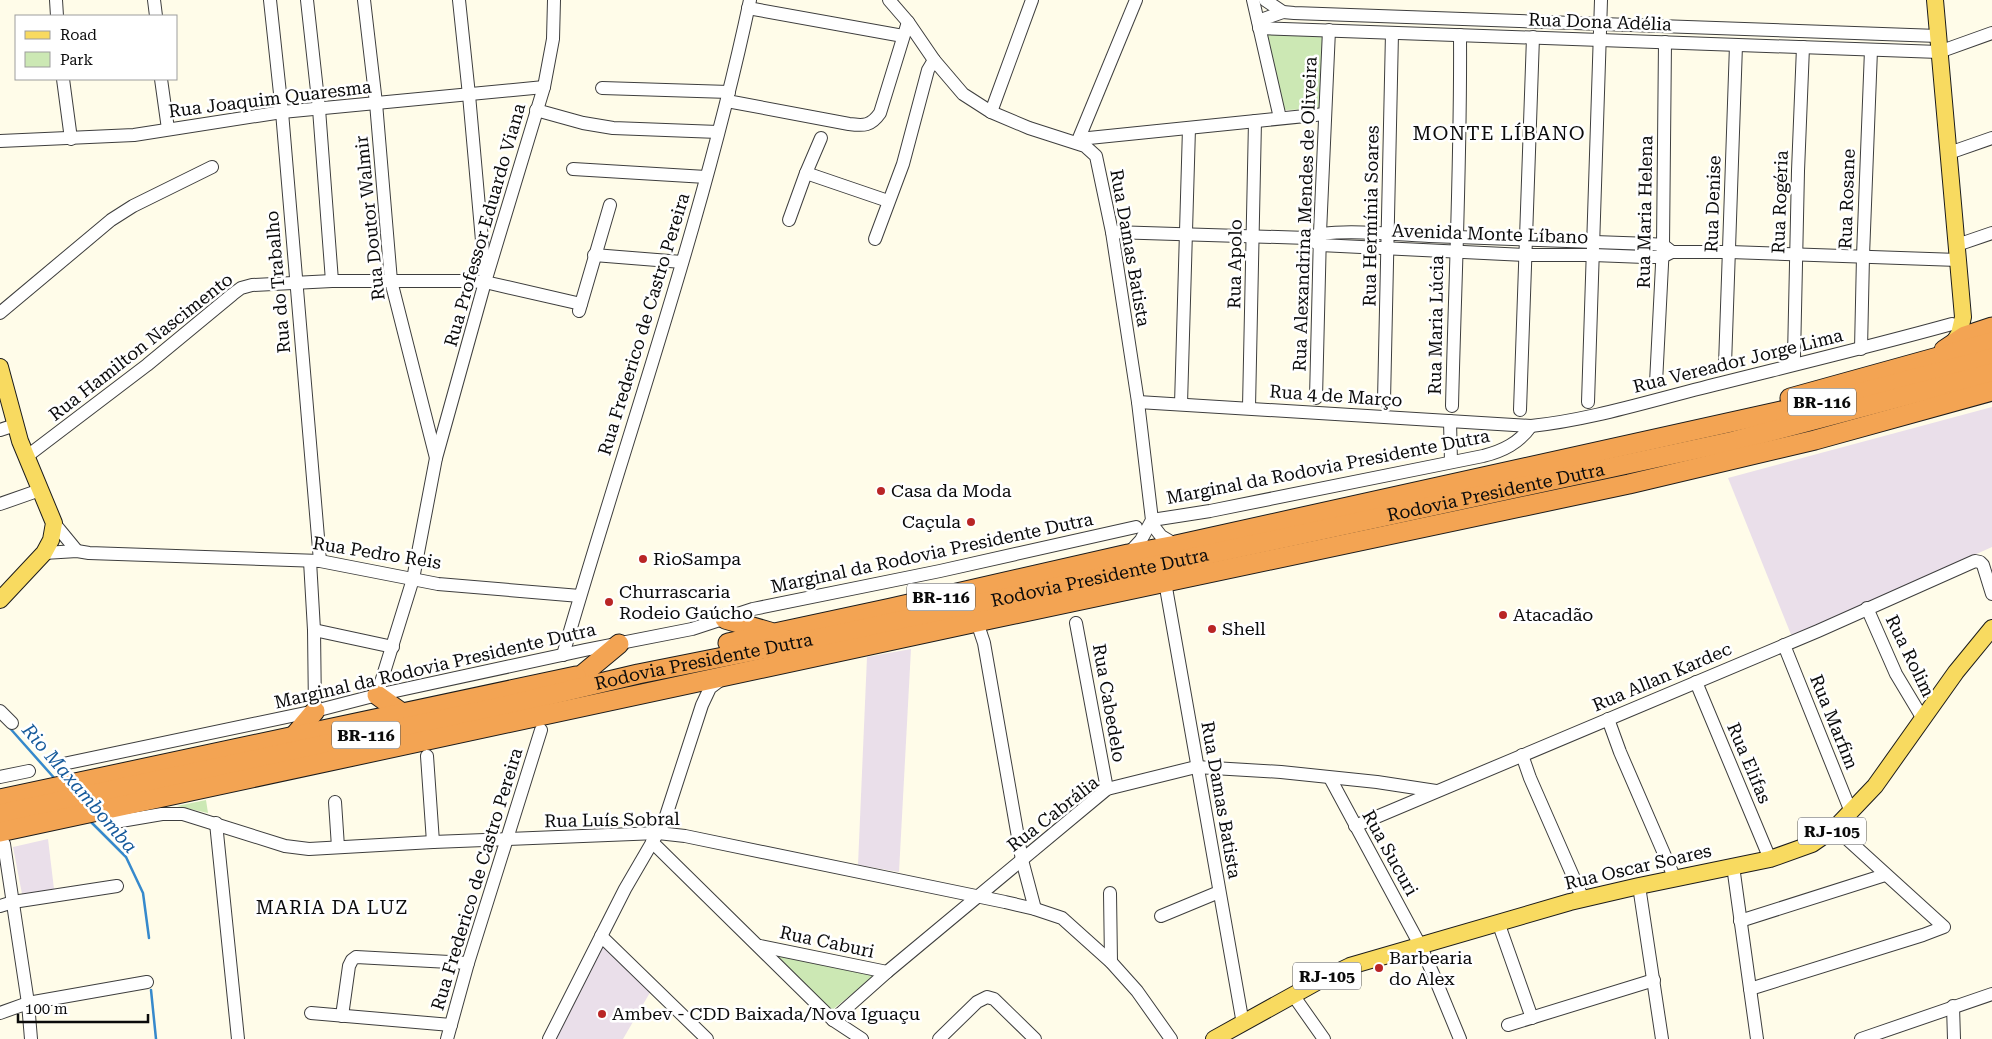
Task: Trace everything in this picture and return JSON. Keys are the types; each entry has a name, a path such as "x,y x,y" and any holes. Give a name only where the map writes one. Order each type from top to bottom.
{"highway":[{"path":"1926,360 1954,342 1984,329"},
{"name":"BR-116","path":"1650,441 1813,391 1992,342"},
{"name":"Rodovia Presidente Dutra","path":"0,814 49,796 78,782 891,608 1128,554 1650,441 1844,398 1992,358"},
{"name":"Rodovia Presidente Dutra","path":"0,799 49,796 96,803 638,674 843,632 1734,441 1992,373"},
{"name":"BR-116","path":"1,840 68,818 96,803 662,690 1634,483 1815,440 1992,392"},
{"path":"724,620 774,633"},
{"path":"583,674 619,644"},
{"path":"377,696 402,713"},
{"path":"294,736 315,711"}],"main road":[{"path":"1935,0 1957,253 1959,334 1954,342"},
{"path":"1958,320 1968,326 1984,329"},
{"path":"0,367 8,427 26,457 54,523 51,540 44,553 0,600"},
{"name":"Rua Oscar Soares","path":"1224,1037 1293,995 1334,972 1350,966 1583,899 1770,859 1812,844 1835,828 1875,786 1956,672 1992,628"}],"street":[{"path":"56,0 57,15"},
{"path":"154,0 156,15"},
{"name":"Rua do Trabalho","path":"270,0 282,112 315,561 315,711"},
{"path":"307,0 319,109 332,281"},
{"name":"Rua Doutor Walmir","path":"364,0 376,103 391,281 436,458"},
{"path":"459,0 486,282"},
{"name":"Rua Professor Eduardo Viana","path":"377,696 413,579 436,458 544,87 553,39 554,0"},
{"name":"Rua Damas Batista","path":"889,0 908,22 934,60 963,94 991,112 1029,128 1078,141 1089,148 1096,156 1112,232 1138,402 1151,522"},
{"path":"991,112 1032,0"},
{"path":"1136,0 1078,141 1325,114"},
{"path":"1253,0 1280,118"},
{"path":"1265,0 1283,12"},
{"path":"1588,402 1601,0"},
{"path":"749,4 903,36"},
{"name":"Rua Frederico de Castro Pereira","path":"563,655 682,262 728,96 749,4"},
{"name":"Rua Dona Adélia","path":"1258,24 1283,12 1600,24 1939,44"},
{"path":"602,88 728,96 849,124 871,125 880,113 908,22"},
{"name":"Rua Dona Adélia","path":"1258,24 1329,30 1871,50 1939,44"},
{"name":"Rua Alexandrina Mendes de Oliveira","path":"1316,398 1320,239 1329,30"},
{"name":"Rua Hermínia Soares","path":"1384,401 1392,32"},
{"path":"1939,44 1992,34"},
{"name":"Rua Maria Lúcia","path":"1452,406 1460,124 1460,35"},
{"path":"1520,410 1533,38"},
{"name":"Rua Maria Helena","path":"1656,383 1666,251 1665,42"},
{"name":"Rua Denise","path":"1725,365 1736,45"},
{"name":"Rua Rogéria","path":"1794,357 1804,47"},
{"name":"Rua Rosane","path":"1861,349 1862,256 1871,50"},
{"path":"875,239 914,128 928,70 934,60"},
{"path":"63,80 71,139"},
{"path":"161,80 168,129"},
{"name":"Rua Joaquim Quaresma","path":"0,141 71,139 134,134 282,112 544,87"},
{"path":"536,110 613,128 718,132"},
{"name":"Rua Apolo","path":"1249,408 1255,121"},
{"path":"1181,404 1188,128"},
{"path":"789,220 821,138"},
{"path":"1949,153 1992,138"},
{"path":"0,313 111,220 132,206 212,167"},
{"path":"574,170 706,177"},
{"path":"806,173 888,201"},
{"path":"610,205 594,255 682,262"},
{"path":"480,221 490,228 501,232"},
{"name":"Avenida Monte Líbano","path":"1112,232 1308,238 1387,248 1525,255 1593,249"},
{"name":"Avenida Monte Líbano","path":"1320,239 1388,234 1525,240 1593,249 1862,256 1957,253"},
{"path":"1957,253 1992,234"},
{"name":"Rua Hamilton Nascimento","path":"26,457 148,365 242,288 252,285 332,281 486,282 580,307 594,255"},
{"name":"Rua Vereador Jorge Lima","path":"1531,426 1576,418 1861,349 1958,320"},
{"name":"Rua 4 de Março","path":"1138,402 1531,426"},
{"name":"Rua Maria Lúcia","path":"1450,421 1451,462"},
{"name":"Marginal da Rodovia Presidente Dutra","path":"1151,522 1492,454 1520,440 1531,426"},
{"path":"0,504 40,490"},
{"path":"1128,554 1141,540 1151,522 1161,536 1176,545"},
{"path":"54,523 77,551"},
{"name":"Marginal da Rodovia Presidente Dutra","path":"63,764 315,711 563,655 692,629 753,609 940,571 1136,527"},
{"name":"Rua Pedro Reis","path":"44,553 77,551 315,561 438,584 580,596"},
{"name":"Rua Allan Kardec","path":"1355,826 1784,645 1975,561 1982,563 1992,594"},
{"name":"Rua Damas Batista","path":"1165,582 1196,767 1243,1024"},
{"name":"Rua Rolim","path":"1868,608 1896,674 1923,719"},
{"path":"977,622 984,643 1022,860 1035,909"},
{"name":"Rua Cabedelo","path":"1076,623 1107,790"},
{"path":"314,630 393,647"},
{"name":"Rua Marfim","path":"1784,645 1851,812"},
{"path":"549,1039 601,936 666,817 702,705 710,688 726,676"},
{"name":"Rua Elifas","path":"1696,682 1770,859"},
{"path":"662,690 690,692 698,697 702,705"},
{"path":"0,711 12,723"},
{"path":"1608,719 1620,752 1675,879"},
{"name":"Rua Frederico de Castro Pereira","path":"447,1039 468,963 541,730"},
{"path":"1522,755 1530,778 1583,899"},
{"path":"427,756 433,842"},
{"name":"Rua Cabrália","path":"834,1020 887,972 1107,790 1196,767 1281,772 1377,782 1436,791"},
{"path":"0,777 29,771"},
{"name":"Rua Sucuri","path":"1330,778 1420,945 1460,1039"},
{"path":"335,802 338,847"},
{"name":"Rua Luís Sobral","path":"116,822 170,813 192,815 294,848 309,849 506,839 685,836 1035,909 1062,918 1111,962 1137,991 1171,1039"},
{"path":"216,823 238,1039"},
{"path":"1750,989 1944,927 1835,828"},
{"path":"655,838 745,934 760,946 834,1020 862,1039"},
{"path":"1,840 28,1003 31,1039"},
{"path":"1733,866 1757,1039"},
{"path":"1740,921 1886,875"},
{"path":"0,906 12,902 116,886"},
{"path":"1639,886 1662,1039"},
{"path":"1161,916 1219,892"},
{"path":"1110,893 1111,962"},
{"path":"1498,922 1532,1018"},
{"path":"601,936 706,1039"},
{"name":"Rua Caburi","path":"760,946 887,972"},
{"path":"342,1016 349,966 356,957 468,963"},
{"path":"1508,1025 1654,980"},
{"path":"0,1013 28,1003 148,982"},
{"path":"1861,1039 1992,994"},
{"path":"1293,995 1324,1039"},
{"path":"939,1039 977,1002 987,997 994,999 1034,1039"},
{"path":"1954,1006 1954,1039"},
{"path":"311,1013 451,1025"}],"shaded area":[{"path":"1992,407 1992,547 1792,637 1728,478"},
{"path":"911,649 899,872 858,865 867,657"},
{"path":"48,839 54,889 22,894 13,847"},
{"name":"Ambev - CDD Baixada/Nova Iguaçu","path":"604,943 652,989 623,1039 553,1039"}],"green space":[{"path":"1267,33 1322,34 1321,109 1284,110"},
{"path":"206,800 208,813 177,806"},
{"path":"770,953 877,974 832,1010"}],"waterway":[{"name":"Rio Maxambomba","path":"8,726 56,780"},
{"name":"Rio Maxambomba","path":"90,821 126,857 143,893 149,938"},
{"name":"Rio Maxambomba","path":"151,990 156,1039"}],"place":[{"name":"Casa da Moda","path":"881,491"},
{"name":"Caçula","path":"971,522"},
{"name":"RioSampa","path":"643,559"},
{"name":"Churrascaria Rodeio Gaúcho","path":"609,602"},
{"name":"Atacadão","path":"1503,615"},
{"name":"Shell","path":"1212,629"},
{"name":"Barbearia do Alex","path":"1379,968"},
{"name":"Ambev - CDD Baixada/Nova Iguaçu","path":"602,1014"}],"district":[{"name":"MONTE LÍBANO","path":"1499,133"},
{"name":"MARIA DA LUZ","path":"332,907"}]}
